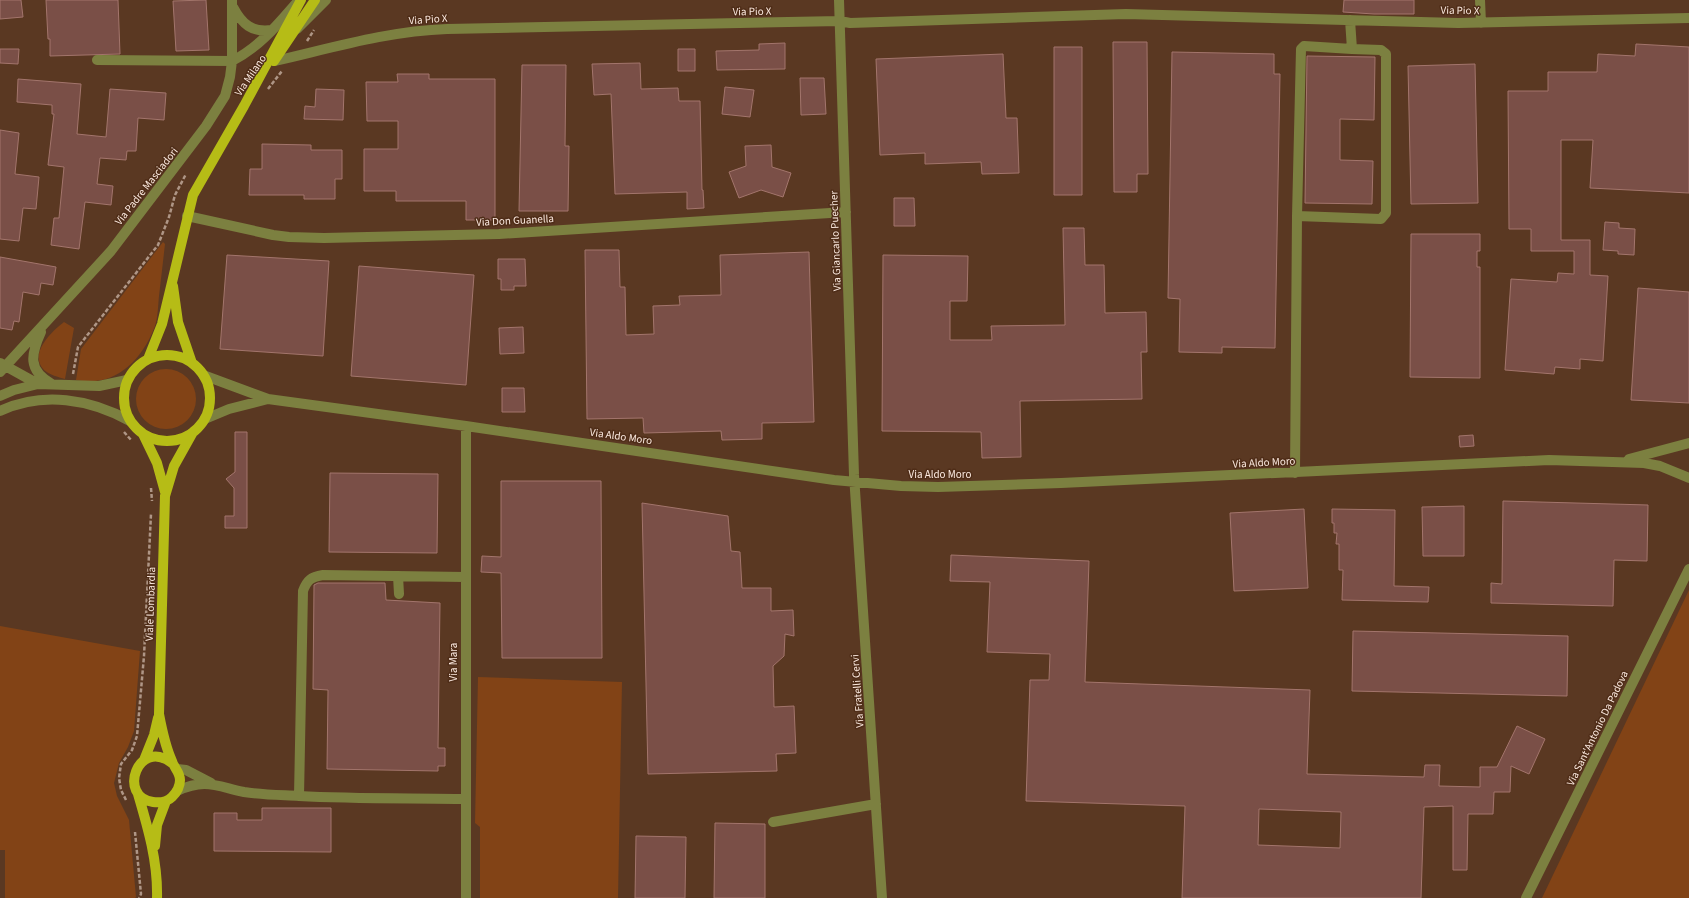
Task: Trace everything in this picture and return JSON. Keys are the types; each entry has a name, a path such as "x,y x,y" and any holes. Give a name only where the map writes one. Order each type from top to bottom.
{"main road":[{"name":"Via Milano","path":"244,106 300,0"},
{"name":"Via Milano","path":"244,106 316,0"},
{"path":"148,359 160,331 187,216 197,188 244,106"},
{"path":"173,278 178,322 192,363"},
{"path":"159,355 182,357 192,363 203,374 208,385 210,397 209,408 204,419 193,432 182,439 168,441 155,440 143,434 130,421 125,408 124,394 127,380 135,368 148,359 159,355"},
{"name":"Viale Lombardia","path":"159,714 165,496 174,466 193,432"},
{"name":"Viale Lombardia","path":"143,434 157,463 165,496"},
{"path":"157,898 154,858 148,825 134,780 135,772 144,760 154,735 159,714"},
{"path":"138,794 150,802 158,803 166,801 177,791 180,780 163,736 159,714"},
{"path":"144,760 155,756 167,759 175,766"},
{"path":"154,858 157,825 166,801"}],"street":[{"path":"97,60 232,61 248,51 272,30 300,0"},
{"path":"294,31 326,0"},
{"name":"Via Giancarlo Puecher","path":"839,0 854,482"},
{"path":"1480,0 1481,23"},
{"path":"232,2 240,18 250,28 260,31 272,30"},
{"name":"Via Padre Masciadori","path":"2,367 47,321 111,251 206,126 227,89 232,61 232,2"},
{"name":"Via Pio X","path":"275,61 383,36 428,30 840,21 850,23 1126,14 1481,23 1689,18"},
{"path":"1350,20 1352,49"},
{"path":"1295,473 1297,216 1301,49 1304,46 1381,50 1386,54 1386,213 1381,219 1297,216"},
{"name":"Via Don Guanella","path":"187,216 289,237 324,238 499,234 846,212"},
{"path":"47,321 34,348 33,362 42,378 52,384"},
{"path":"2,367 38,384"},
{"name":"Via Aldo Moro","path":"203,374 268,399 854,482 938,487 1061,484 1549,460 1618,461 1655,465 1689,478"},
{"path":"0,396 14,390 38,384 99,386 127,380"},
{"path":"0,411 28,401 56,399 97,406 130,421"},
{"name":"Via Aldo Moro","path":"204,419 229,409 268,399"},
{"name":"Via Mara","path":"466,426 466,898"},
{"name":"Via Aldo Moro","path":"1618,461 1689,443"},
{"name":"Via Fratelli Cervi","path":"854,482 882,898"},
{"name":"Via Sant'Antonio Da Padova","path":"1526,898 1689,568"},
{"path":"299,796 303,591 306,582 314,576 323,575 465,577"},
{"path":"398,576 399,594"},
{"path":"175,766 215,784 245,792 299,796 466,799"},
{"path":"177,791 189,785 215,784"},
{"path":"773,822 876,804"}],"path":[{"path":"71,380 78,347 158,245 169,217 175,195 188,171"},
{"path":"122,430 135,446"},
{"path":"150,482 152,503"},
{"path":"128,804 120,790 119,778 121,764 132,750 137,736 144,656 151,510"},
{"path":"134,825 141,894 139,898"}],"shaded area":[{"path":"163,242 165,244 157,319 151,336 145,346 132,363 115,375 105,379 93,381 76,380 81,349"},
{"path":"64,322 74,328 65,379 51,375 44,370 40,364 39,357 40,350 48,337"},
{"path":"166,369 183,374 191,382 196,399 191,416 183,424 166,429 149,424 141,416 136,399 141,382 149,374"},
{"path":"1689,590 1689,898 1542,898"},
{"path":"0,626 140,651 134,731 128,747 119,763 114,783 117,796 129,820 135,898 5,898 5,850 0,850"},
{"path":"478,677 622,682 618,898 480,898 480,827 475,823"}],"building":[{"path":"0,0 21,0 23,17 0,19"},
{"path":"46,0 118,0 120,54 50,56 50,39 48,39"},
{"path":"206,0 209,50 176,51 173,1"},
{"path":"1344,0 1414,0 1414,14 1343,12"},
{"path":"1113,42 1147,42 1148,174 1137,174 1137,192 1114,192"},
{"path":"785,43 785,69 717,70 716,51 759,50 759,44"},
{"path":"1636,44 1689,47 1689,193 1590,188 1593,140 1561,140 1561,240 1590,240 1590,275 1608,276 1603,361 1580,359 1580,369 1555,367 1554,374 1505,370 1511,279 1557,282 1558,273 1574,274 1574,251 1531,251 1531,229 1509,229 1508,91 1548,91 1548,72 1597,72 1598,54 1635,56"},
{"path":"1054,47 1082,47 1082,195 1054,195"},
{"path":"0,49 19,49 18,64 0,63"},
{"path":"678,49 695,49 695,71 678,71"},
{"path":"1172,52 1274,54 1274,74 1280,74 1275,348 1222,347 1222,353 1179,352 1180,299 1168,298"},
{"path":"1003,54 1006,118 1017,118 1019,173 982,174 981,162 925,164 925,153 880,155 876,59"},
{"path":"1307,56 1375,57 1374,120 1340,119 1340,160 1373,161 1372,204 1305,203"},
{"path":"640,63 641,89 678,88 679,101 700,101 702,190 704,208 687,209 687,192 615,194 611,94 594,95 592,64"},
{"path":"1475,64 1478,203 1411,204 1408,66"},
{"path":"522,65 566,65 565,146 569,146 568,211 519,211"},
{"path":"397,74 429,74 429,79 495,79 495,220 466,220 466,201 396,201 396,191 364,191 364,149 398,149 398,121 367,121 366,82 398,82"},
{"path":"800,78 824,78 826,114 801,115"},
{"path":"18,79 81,84 77,134 106,137 110,89 166,93 164,120 138,118 136,151 127,151 126,160 100,158 97,184 113,186 111,205 85,202 79,249 51,245 54,218 59,218 64,167 48,165 54,114 52,114 52,105 17,102"},
{"path":"725,87 754,90 750,117 722,114"},
{"path":"316,89 344,90 343,120 304,119 305,106 315,107"},
{"path":"0,130 19,133 15,174 39,177 36,209 23,208 19,241 0,239"},
{"path":"262,144 311,145 311,150 342,150 342,179 335,179 335,199 304,199 304,195 249,195 250,169 262,169"},
{"path":"771,145 772,167 791,173 783,197 761,190 739,198 729,172 746,166 745,146"},
{"path":"894,198 914,198 915,226 894,226"},
{"path":"1605,222 1619,223 1619,228 1635,229 1634,255 1618,254 1618,251 1603,250"},
{"path":"1063,228 1084,228 1085,265 1104,265 1105,313 1146,312 1147,352 1141,352 1142,399 1020,401 1021,457 982,458 981,432 882,431 883,255 968,256 967,301 950,301 950,340 992,340 991,326 1065,325"},
{"path":"1411,234 1480,234 1480,251 1477,251 1477,267 1480,267 1480,378 1410,377"},
{"path":"585,250 619,250 620,287 625,287 626,335 654,334 653,306 680,305 679,296 721,295 720,255 809,252 814,422 762,423 762,439 722,440 721,431 644,433 643,418 587,419"},
{"path":"227,255 329,261 323,356 220,349"},
{"path":"0,257 56,267 53,285 41,283 39,295 23,292 19,322 14,321 12,330 0,328"},
{"path":"498,259 525,259 526,286 514,286 514,290 501,290 501,279 498,279"},
{"path":"359,266 474,275 466,385 351,376"},
{"path":"1638,288 1689,292 1689,403 1631,400"},
{"path":"523,327 524,353 500,354 499,328"},
{"path":"502,388 524,388 525,412 502,412"},
{"path":"235,432 247,432 247,528 225,528 225,516 234,516 234,488 226,479 235,472"},
{"path":"1473,435 1474,446 1460,447 1459,436"},
{"path":"330,473 438,474 437,553 329,552"},
{"path":"501,481 601,481 602,658 502,658 501,573 481,572 482,556 501,557"},
{"path":"1503,501 1648,505 1647,561 1614,560 1613,606 1491,603 1491,583 1502,584"},
{"path":"642,503 728,516 731,551 740,552 742,588 771,588 771,611 793,610 794,636 785,634 784,656 773,666 774,707 794,706 796,753 776,754 777,771 648,774"},
{"path":"1464,506 1464,556 1423,556 1422,507"},
{"path":"1304,509 1308,588 1234,591 1230,513"},
{"path":"1332,509 1395,510 1394,586 1429,587 1428,602 1342,600 1343,570 1339,570 1339,544 1336,544 1337,533 1334,533"},
{"path":"951,555 1089,561 1085,682 1310,690 1307,774 1424,777 1425,765 1440,765 1439,786 1480,787 1480,767 1497,767 1517,726 1545,739 1529,774 1511,766 1510,792 1494,792 1493,814 1468,814 1467,870 1453,870 1453,806 1424,807 1421,898 1182,898 1185,806 1026,801 1030,680 1049,680 1050,654 987,652 990,582 950,581","holes":["1259,809 1341,812 1340,848 1258,845"]},
{"path":"318,583 385,583 386,600 440,603 438,748 445,748 445,766 438,766 438,771 327,769 328,690 313,689 314,585"},
{"path":"1353,631 1568,636 1567,696 1352,691"},
{"path":"262,808 331,808 331,852 214,851 214,813 237,813 237,820 262,820"},
{"path":"715,823 765,824 765,898 714,898"},
{"path":"636,836 686,837 685,898 635,898"}]}
